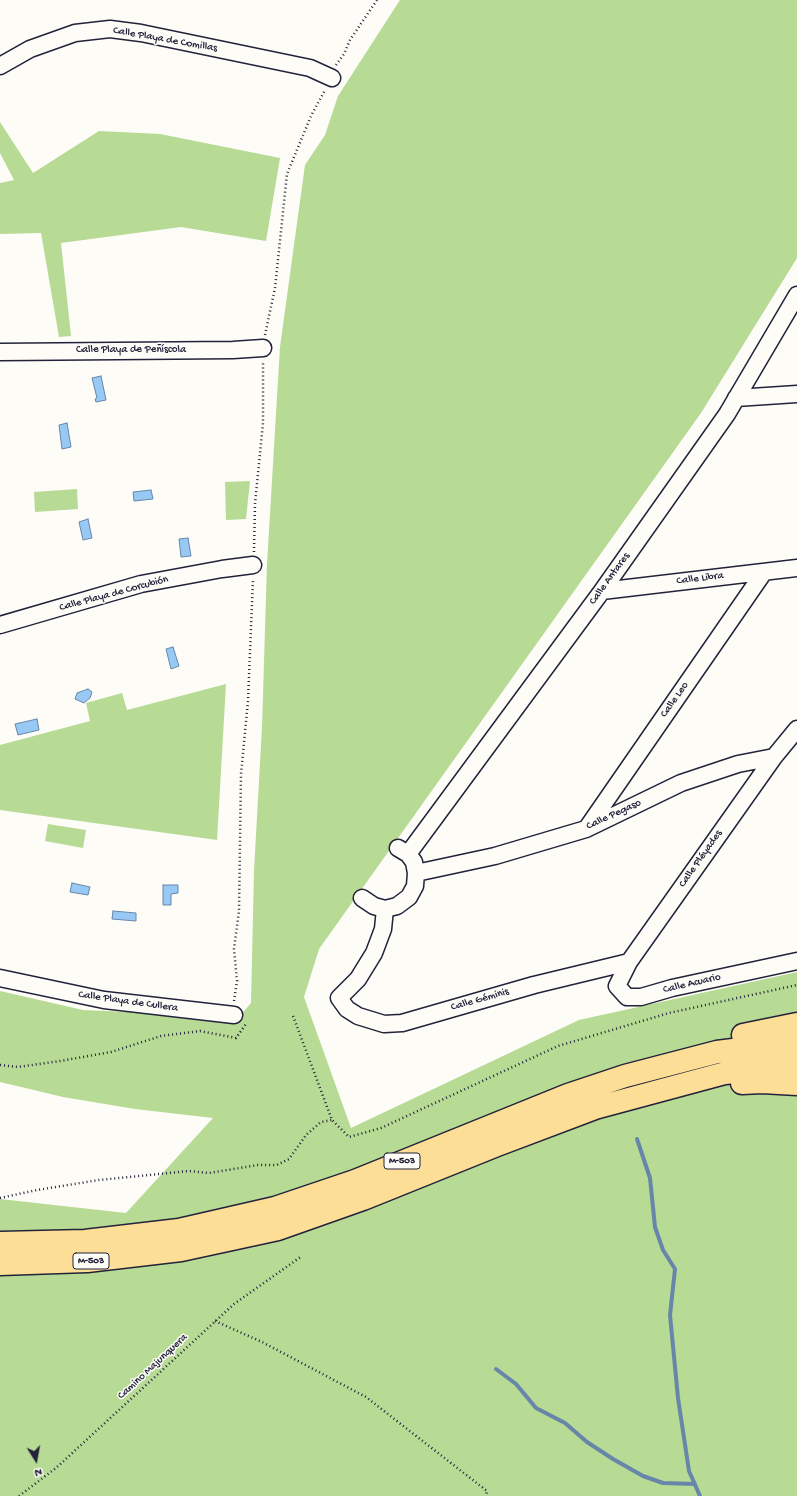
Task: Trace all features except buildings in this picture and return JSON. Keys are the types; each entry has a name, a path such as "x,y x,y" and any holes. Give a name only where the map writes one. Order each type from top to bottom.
{"highway":[{"name":"M-503","path":"511,1116 561,1085 620,1064 797,1024"},
{"name":"M-503","path":"0,1243 85,1241 179,1230 275,1208 355,1180 511,1116 626,1076 717,1052 797,1042"},
{"name":"M-503","path":"0,1264 87,1261 173,1251 278,1229 363,1199 497,1145 595,1108 725,1073 797,1064"},
{"name":"M-503","path":"595,1108 718,1084 762,1082 797,1084"}],"street":[{"name":"Calle Playa de Comillas","path":"0,66 30,49 75,33 110,29 141,33 310,68 332,78"},
{"name":"Calle Antares","path":"416,874 414,862 403,851 602,590 727,414 797,295"},
{"name":"Calle Playa de Peñíscola","path":"0,352 233,350 263,348"},
{"path":"736,398 797,394"},
{"name":"Calle Playa de Corcubión","path":"0,625 141,584 222,569 253,565"},
{"name":"Calle Libra","path":"602,590 797,568"},
{"name":"Calle Leo","path":"586,829 764,572"},
{"path":"774,757 797,728"},
{"name":"Calle Pegaso","path":"416,874 495,856 586,829 681,783 738,764 774,757"},
{"name":"Calle Pléyades","path":"629,962 774,757"},
{"path":"362,898 374,906 385,909 397,906 409,897 415,886 416,874"},
{"name":"Calle Géminis","path":"385,909 383,929 374,953 358,979 339,998 347,1009 358,1016 384,1024 402,1023 534,985 629,962"},
{"name":"Calle Acuario","path":"629,962 617,986 627,997 641,997 672,988 797,961"},
{"name":"Calle Playa de Cullera","path":"0,978 104,1000 239,1015"}],"path":[{"path":"0,1065 18,1068 60,1061 111,1052 161,1036 200,1031 236,1038 239,1015 234,949 239,911 241,774 248,701 255,504 263,423 263,348 274,288 287,174 311,116 332,78 338,61 344,54 350,40 377,0"},
{"path":"293,1016 332,1120 349,1137 381,1128 558,1046 669,1013 797,985"},
{"path":"0,1198 37,1190 99,1180 189,1171 209,1173 258,1165 277,1165 289,1159 306,1135 320,1122 332,1120"},
{"name":"Camino Majunquera","path":"20,1496 56,1468 234,1304 302,1256"},
{"path":"215,1322 262,1342 366,1397 487,1491 486,1496"}],"green space":[{"path":"400,0 797,0 797,258 701,413 319,949 304,997 351,1128 579,1020 797,972 797,1496 0,1496 0,1199 126,1213 213,1118 135,1109 63,1097 0,1082 0,991 83,1010 239,1017 251,1003 254,871 262,727 267,564 280,347 305,165 325,135 338,96"},
{"path":"0,122 33,173 99,131 160,134 280,158 266,241 181,227 61,243 71,336 59,337 41,233 0,234 0,183 14,180 0,153"},
{"path":"250,481 246,519 226,520 225,482"},
{"path":"77,489 78,509 35,512 34,492"},
{"path":"226,684 217,840 0,810 0,745 90,721 86,703 122,693 127,710"},
{"path":"48,824 86,830 83,848 45,841"}],"water":[{"path":"101,376 106,400 96,402 95,399 97,398 92,378"},
{"path":"67,423 71,447 62,449 59,425"},
{"path":"151,490 153,499 134,501 133,492"},
{"path":"88,519 92,538 83,540 79,522"},
{"path":"188,538 191,556 181,557 179,539"},
{"path":"173,647 179,666 171,669 166,649"},
{"path":"88,689 92,692 90,698 84,703 75,699 77,693"},
{"path":"37,719 39,730 18,735 15,724"},
{"path":"72,883 90,887 88,895 70,892"},
{"path":"163,885 178,885 178,893 171,894 171,905 163,905"},
{"path":"113,911 136,913 136,921 112,919"}],"waterway":[{"path":"637,1139 650,1178 655,1227 663,1250 675,1269 670,1315 678,1398 689,1471 700,1496"},
{"path":"496,1369 516,1384 536,1408 565,1423 587,1442 613,1459 643,1476 663,1483 695,1484"}]}
